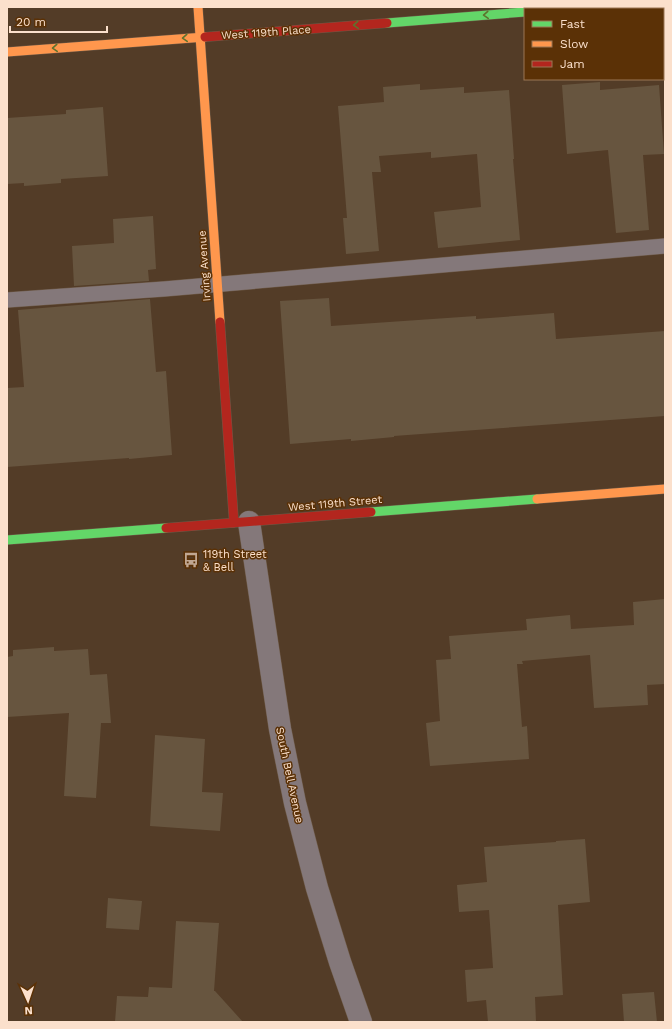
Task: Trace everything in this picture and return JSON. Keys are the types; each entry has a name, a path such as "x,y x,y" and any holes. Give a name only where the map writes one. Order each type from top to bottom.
{"street":[{"name":"Irving Avenue","path":"198,7 218,284 242,522"},
{"path":"575,8 588,7"},
{"name":"West 119th Place","path":"7,52 524,12"},
{"name":"West 119th Street","path":"7,540 665,489"},
{"name":"South Bell Avenue","path":"242,522 295,803 317,888 360,1022"}],"lane":[{"path":"7,300 218,284 665,246"}],"building":[{"path":"600,82 600,90 659,85 664,154 643,155 649,230 616,233 608,150 567,154 562,85"},
{"path":"420,84 420,90 464,87 464,93 509,90 520,240 438,248 434,212 481,207 477,154 431,158 431,152 379,156 381,172 372,172 379,251 346,254 343,218 347,218 338,106 384,102 383,87"},
{"path":"103,107 108,176 61,179 61,183 24,186 24,183 7,184 7,118 66,114 66,110"},
{"path":"153,216 156,269 148,270 149,281 74,286 72,246 114,243 113,219"},
{"path":"329,298 331,326 476,316 476,319 554,313 556,339 665,331 665,416 394,436 351,441 351,439 290,444 280,301"},
{"path":"150,299 156,372 166,371 172,455 7,467 7,388 24,387 18,310"},
{"path":"665,599 665,684 647,685 648,705 594,708 590,655 522,661 523,664 517,664 522,727 527,726 529,759 430,766 426,723 440,721 436,660 451,659 449,636 527,630 526,619 570,615 571,629 634,625 633,602"},
{"path":"54,647 54,651 88,649 90,675 107,674 111,723 101,723 96,798 64,796 69,713 7,717 7,657 13,656 13,650"},
{"path":"155,735 205,739 202,792 223,793 220,831 150,826"},
{"path":"585,839 590,902 558,905 563,995 535,997 536,1022 488,1022 486,1000 467,1002 465,970 493,968 489,910 459,912 457,885 487,882 484,847"},
{"path":"108,898 142,901 139,930 106,928"},
{"path":"176,921 219,923 214,991 243,1022 115,1022 117,996 148,997 149,987 172,988"},
{"path":"654,992 657,1022 624,1022 622,994"}],"traffic: fast":[{"path":"387,23 524,12"},
{"path":"371,512 537,499"},
{"path":"7,540 166,528"}],"traffic: slow":[{"path":"198,7 220,322"},
{"path":"7,52 205,37"},
{"path":"537,499 665,489"}],"traffic: jam":[{"path":"205,37 387,23"},
{"path":"220,322 234,523"},
{"path":"166,528 371,512"}],"place":[{"name":"119th Street & Bell","path":"191,560"}]}
